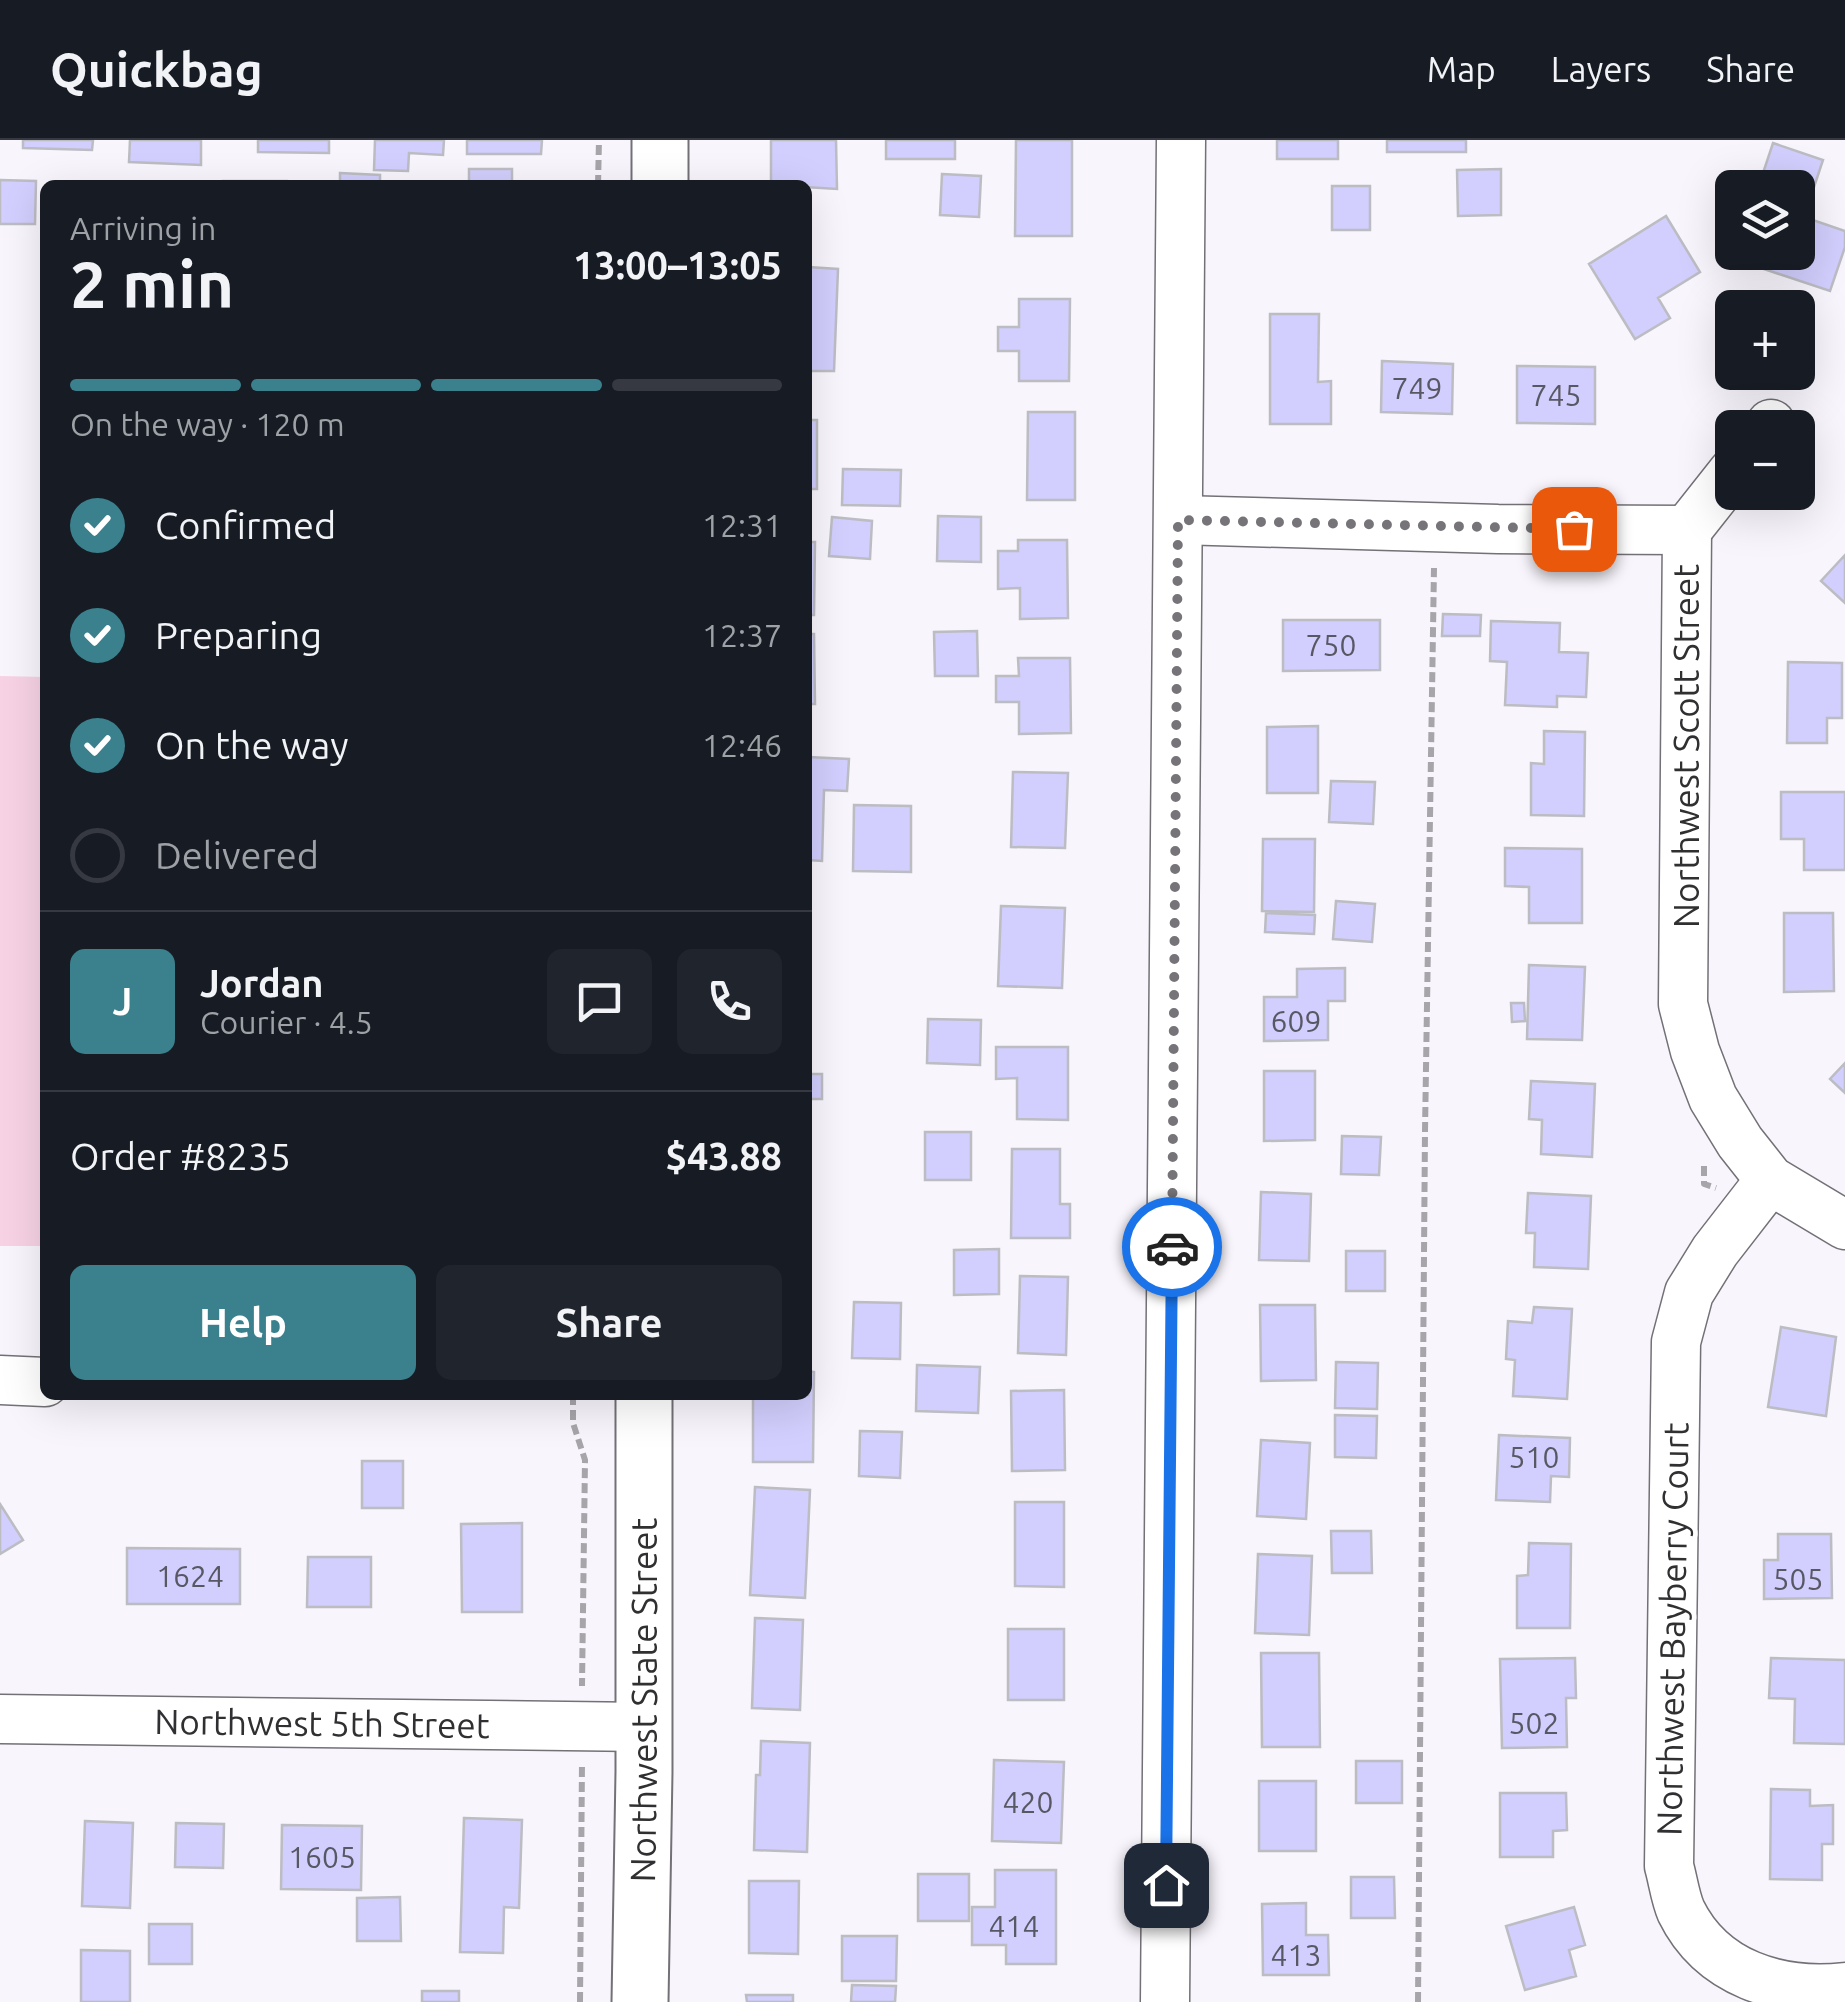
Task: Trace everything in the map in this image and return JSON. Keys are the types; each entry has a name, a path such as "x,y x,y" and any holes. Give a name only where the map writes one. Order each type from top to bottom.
{"main road":[{"path":"660,140 660,180"},
{"name":"Northwest State Street","path":"640,2002 644,1400"}],"street":[{"path":"1164,2002 1181,140"},
{"path":"1687,530 1715,495"},
{"name":"Northwest Scott Street","path":"1178,520 1687,530 1683,1004 1695,1052 1713,1098 1740,1142 1770,1180 1845,1225"},
{"name":"Northwest Bayberry Court","path":"1770,1180 1688,1293 1676,1342 1669,1866 1680,1908 1707,1948 1724,1962 1753,1978 1786,1987 1845,1987"},
{"path":"0,1380 40,1382"},
{"name":"Northwest 5th Street","path":"0,1719 644,1727"}],"path":[{"path":"598,180 599,140"},
{"path":"1418,2002 1424,1170 1436,527"},
{"path":"1703,1166 1704,1184"}],"shaded area":[{"path":"0,676 40,677 40,1246 0,1246"}],"building":[{"path":"23,140 93,140 92,150 23,148"},
{"path":"130,140 201,140 201,165 129,162"},
{"path":"258,140 329,140 329,153 258,152"},
{"path":"375,140 444,140 443,155 409,153 408,171 374,170"},
{"path":"467,140 542,140 541,154 467,154"},
{"path":"771,140 836,140 837,189 812,187 812,180 771,180"},
{"path":"886,140 955,140 955,159 886,159"},
{"path":"1016,140 1072,140 1072,236 1015,236"},
{"path":"1277,140 1338,140 1338,159 1277,159"},
{"path":"1387,140 1466,140 1466,152 1387,152"},
{"path":"1773,143 1823,160 1815,184 1815,170 1764,170"},
{"path":"469,169 512,169 512,180 469,180"},
{"path":"1501,169 1501,215 1458,216 1457,170"},
{"path":"340,173 380,175 380,180 340,180"},
{"path":"942,174 981,176 979,217 940,215"},
{"path":"0,180 36,181 35,224 0,224"},
{"path":"1332,186 1370,186 1370,230 1332,230"},
{"path":"1666,216 1700,272 1658,298 1670,318 1635,339 1589,264"},
{"path":"1815,221 1845,231 1845,247 1830,291 1767,270 1815,270"},
{"path":"812,267 838,269 834,371 812,371"},
{"path":"1019,299 1070,299 1069,381 1019,381 1019,351 998,351 998,327 1019,327"},
{"path":"1270,314 1319,314 1318,382 1331,381 1331,424 1270,424"},
{"path":"1382,361 1453,364 1452,414 1381,412"},
{"path":"1517,366 1595,367 1595,424 1517,423"},
{"path":"1028,412 1075,412 1075,500 1027,500"},
{"path":"812,420 817,420 817,489 812,489"},
{"path":"843,469 901,470 900,506 842,505"},
{"path":"938,516 981,517 981,562 937,561"},
{"path":"832,517 872,521 870,559 829,556"},
{"path":"1018,540 1067,540 1068,618 1020,619 1020,588 998,589 998,551 1018,551"},
{"path":"812,542 815,542 812,615"},
{"path":"1845,555 1845,603 1821,581"},
{"path":"1443,614 1481,615 1480,636 1442,636"},
{"path":"1283,620 1380,620 1380,670 1283,671"},
{"path":"1491,621 1560,623 1559,652 1588,653 1586,697 1557,696 1557,707 1505,705 1507,662 1490,661"},
{"path":"977,631 978,676 935,676 934,632"},
{"path":"812,634 814,634 812,704"},
{"path":"1018,658 1070,658 1071,733 1019,734 1019,702 996,702 996,676 1019,676"},
{"path":"1788,662 1842,663 1842,718 1827,718 1827,743 1787,743"},
{"path":"1318,726 1318,793 1267,793 1267,727"},
{"path":"1544,731 1585,732 1584,816 1531,815 1531,763 1544,764"},
{"path":"812,757 849,759 847,791 824,790 822,861 812,860"},
{"path":"1013,772 1068,773 1065,848 1011,847"},
{"path":"1331,781 1375,782 1373,824 1329,822"},
{"path":"1781,792 1845,792 1845,870 1804,870 1804,839 1781,839"},
{"path":"854,805 911,806 911,872 853,871"},
{"path":"1263,839 1315,839 1314,912 1262,911"},
{"path":"1505,848 1582,849 1582,923 1529,923 1529,887 1505,886"},
{"path":"1336,901 1375,904 1372,942 1333,939"},
{"path":"1001,906 1065,908 1062,988 998,986"},
{"path":"1266,913 1315,915 1314,934 1265,932"},
{"path":"1784,913 1833,913 1834,991 1784,992"},
{"path":"1529,965 1585,967 1582,1040 1527,1039"},
{"path":"1345,968 1345,1001 1328,1001 1328,1040 1264,1041 1264,997 1297,997 1297,969"},
{"path":"1511,1003 1524,1003 1525,1021 1512,1022"},
{"path":"928,1019 981,1020 980,1065 927,1063"},
{"path":"996,1047 1068,1047 1068,1120 1017,1119 1017,1078 996,1079"},
{"path":"1845,1063 1845,1093 1830,1079"},
{"path":"1264,1071 1315,1071 1315,1140 1264,1141"},
{"path":"812,1074 822,1074 822,1099 812,1099"},
{"path":"1531,1081 1595,1084 1592,1157 1541,1154 1542,1120 1529,1119"},
{"path":"925,1132 971,1132 971,1180 925,1180"},
{"path":"1342,1136 1381,1137 1379,1175 1341,1174"},
{"path":"1012,1149 1060,1149 1060,1204 1070,1204 1070,1238 1011,1238"},
{"path":"1261,1192 1311,1194 1309,1261 1259,1260"},
{"path":"1528,1193 1591,1196 1588,1269 1534,1267 1535,1233 1526,1233"},
{"path":"999,1249 999,1294 954,1295 954,1250"},
{"path":"1346,1251 1385,1251 1385,1291 1346,1291"},
{"path":"1020,1276 1068,1277 1066,1355 1018,1353"},
{"path":"854,1302 901,1303 900,1359 852,1358"},
{"path":"1260,1305 1315,1305 1316,1380 1261,1381"},
{"path":"1534,1307 1572,1309 1567,1399 1513,1396 1515,1360 1506,1359 1508,1321 1532,1323"},
{"path":"1781,1327 1836,1337 1826,1416 1768,1407"},
{"path":"1336,1362 1378,1363 1377,1409 1335,1408"},
{"path":"917,1365 980,1367 978,1413 916,1411"},
{"path":"814,1372 813,1462 753,1462 753,1400 812,1400"},
{"path":"1064,1390 1065,1470 1012,1471 1011,1391"},
{"path":"1335,1415 1377,1416 1376,1458 1335,1457"},
{"path":"860,1431 902,1432 900,1478 859,1476"},
{"path":"1499,1435 1570,1438 1569,1477 1551,1476 1550,1502 1496,1500"},
{"path":"1261,1440 1310,1443 1306,1519 1257,1516"},
{"path":"362,1461 403,1461 403,1508 362,1508"},
{"path":"755,1487 810,1490 805,1598 750,1595"},
{"path":"1015,1502 1064,1502 1064,1587 1015,1586"},
{"path":"0,1504 23,1540 0,1554"},
{"path":"522,1523 522,1612 462,1612 461,1524"},
{"path":"1331,1531 1371,1531 1372,1573 1332,1573"},
{"path":"1778,1534 1831,1534 1832,1598 1764,1599 1764,1560 1778,1560"},
{"path":"1529,1543 1571,1544 1570,1628 1517,1628 1517,1576 1528,1575"},
{"path":"127,1548 240,1549 240,1604 127,1604"},
{"path":"1258,1554 1312,1556 1309,1635 1255,1633"},
{"path":"308,1557 371,1557 371,1607 307,1607"},
{"path":"755,1618 803,1620 800,1710 752,1708"},
{"path":"1008,1629 1064,1629 1064,1700 1008,1700"},
{"path":"1261,1653 1319,1653 1320,1747 1262,1747"},
{"path":"1575,1658 1576,1698 1566,1698 1567,1747 1502,1748 1500,1659"},
{"path":"1771,1658 1845,1660 1845,1744 1794,1743 1795,1699 1769,1698"},
{"path":"761,1741 810,1743 807,1852 754,1850"},
{"path":"994,1760 1064,1762 1061,1843 992,1841"},
{"path":"1356,1761 1402,1761 1402,1803 1356,1803"},
{"path":"1259,1781 1316,1781 1316,1851 1259,1851"},
{"path":"1771,1789 1810,1790 1810,1806 1833,1805 1833,1844 1822,1844 1822,1880 1770,1879"},
{"path":"1500,1793 1566,1793 1567,1830 1553,1831 1553,1857 1500,1857"},
{"path":"464,1818 522,1820 519,1908 504,1907 503,1953 460,1952"},
{"path":"85,1821 133,1823 130,1908 82,1906"},
{"path":"176,1823 224,1824 223,1868 175,1867"},
{"path":"282,1825 362,1826 361,1890 281,1889"},
{"path":"995,1870 1056,1870 1056,1964 1006,1964 1006,1945 972,1945 972,1907 995,1907"},
{"path":"918,1874 969,1874 969,1921 918,1921"},
{"path":"1351,1877 1394,1877 1395,1918 1351,1918"},
{"path":"749,1881 799,1881 798,1954 749,1953"},
{"path":"400,1897 401,1941 357,1941 357,1898"},
{"path":"1306,1903 1306,1935 1328,1935 1329,1975 1263,1975 1262,1904"},
{"path":"1574,1907 1585,1945 1569,1950 1576,1976 1525,1990 1506,1926"},
{"path":"149,1924 192,1924 192,1964 149,1964"},
{"path":"842,1936 897,1936 896,1981 842,1981"},
{"path":"81,1950 130,1951 130,2002 81,2002"},
{"path":"852,1985 896,1986 895,2002 851,2002"},
{"path":"422,1991 459,1991 459,2002 422,2002"},
{"path":"746,1995 793,1995 793,2002 747,2002"}],"way so far":[{"path":"1172,1247 1178,520 1574,529"}],"route":[{"path":"1166,1885 1172,1247"}]}
